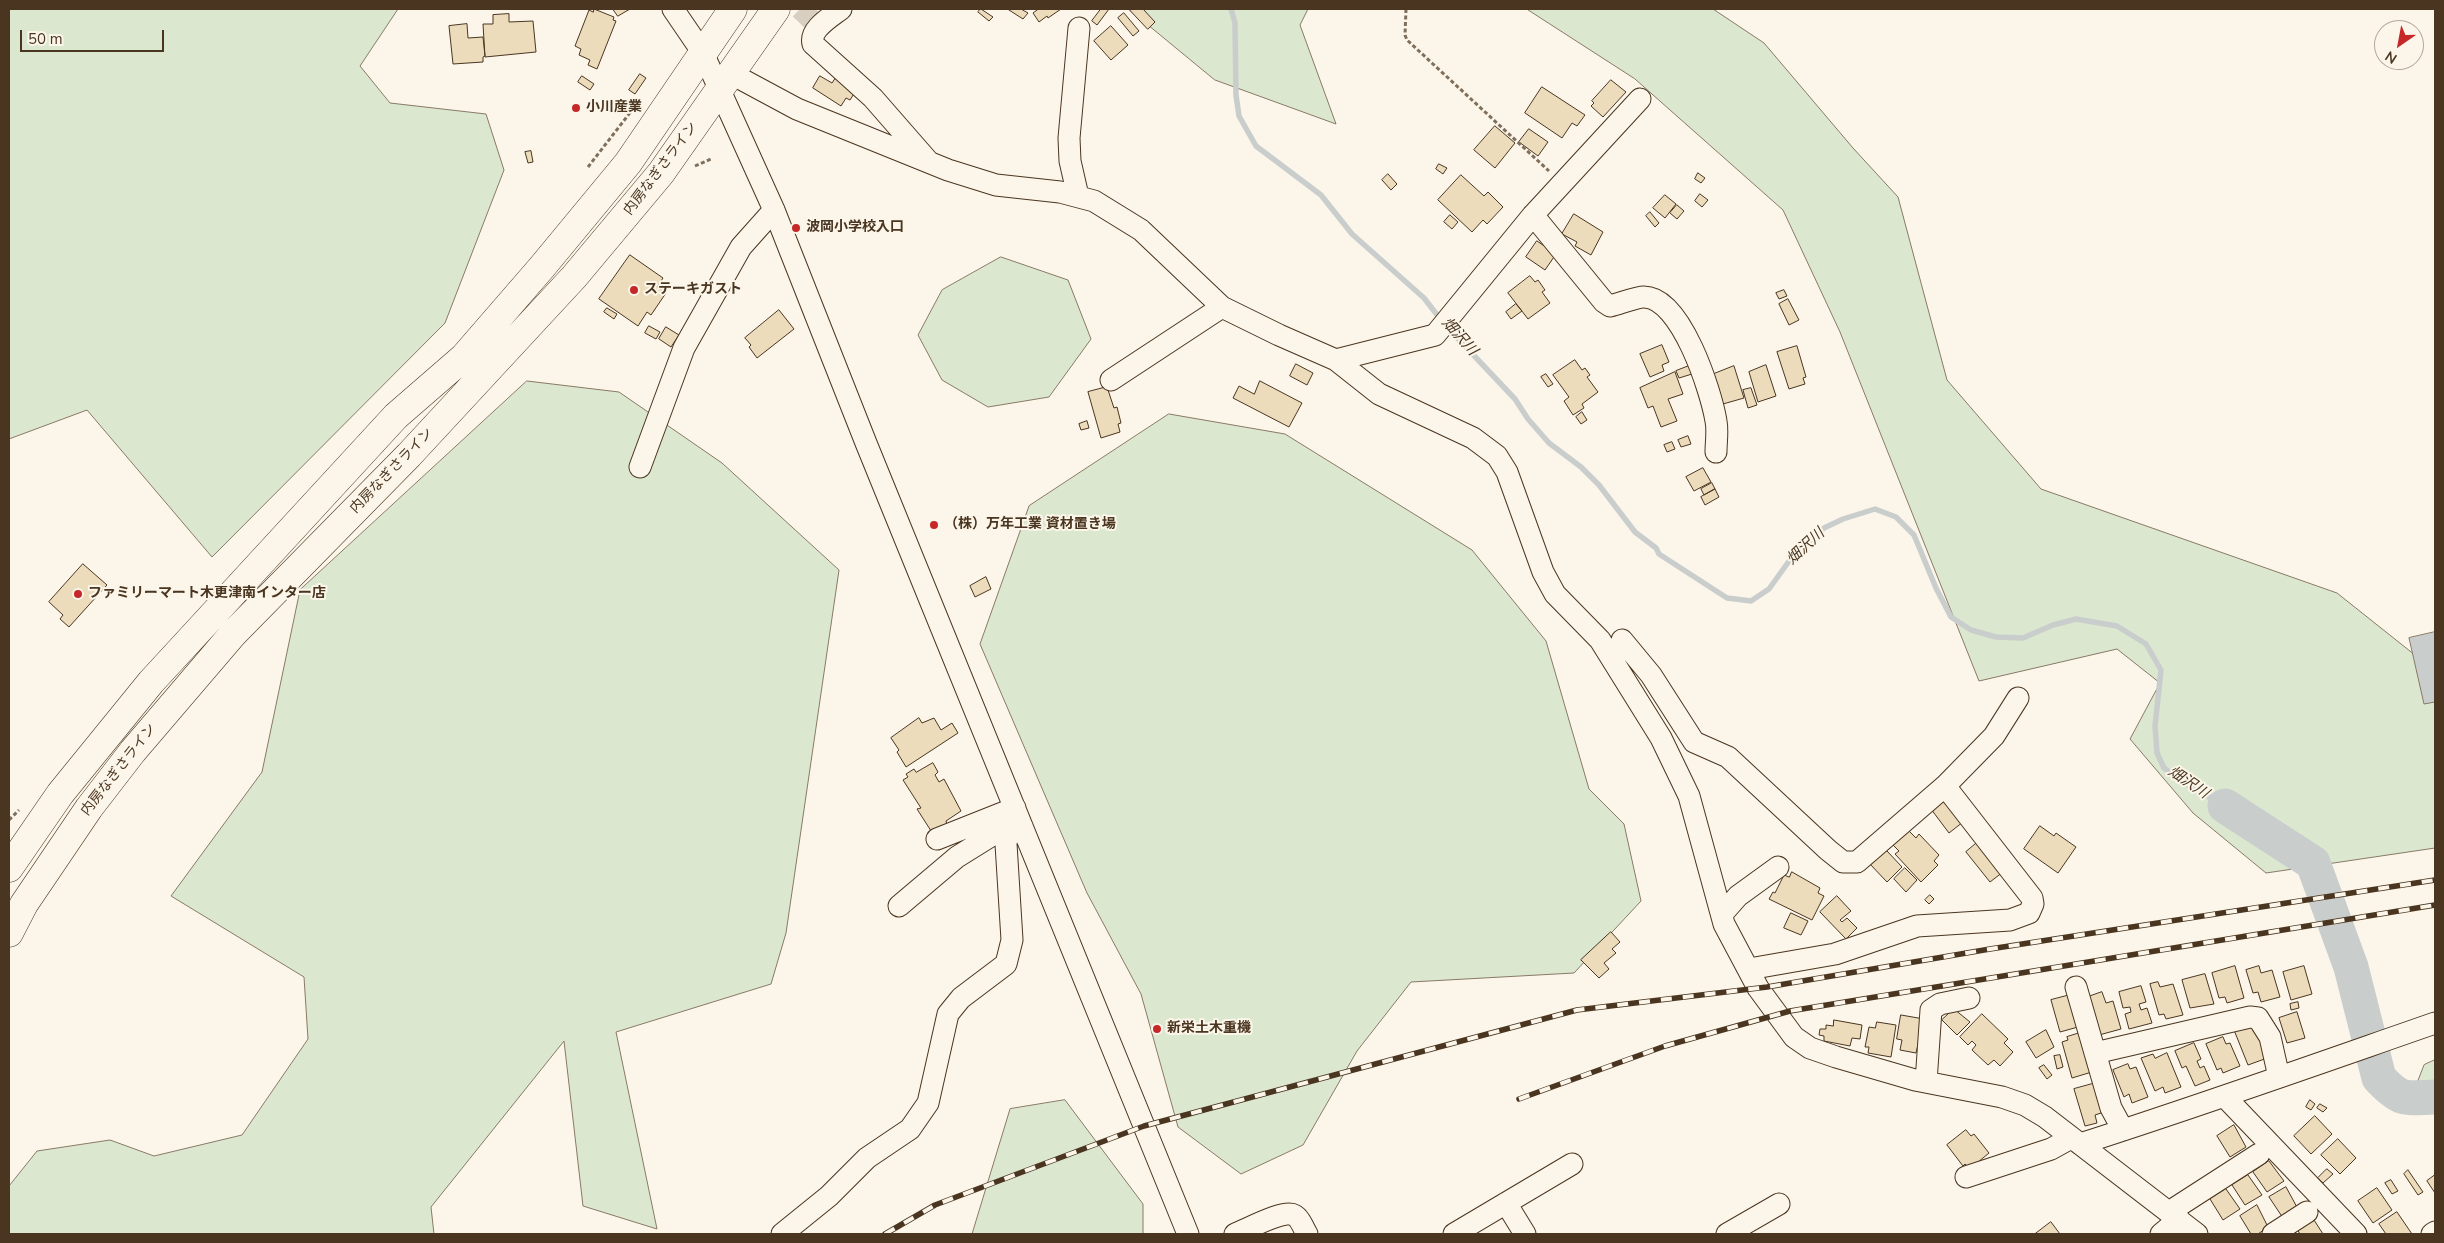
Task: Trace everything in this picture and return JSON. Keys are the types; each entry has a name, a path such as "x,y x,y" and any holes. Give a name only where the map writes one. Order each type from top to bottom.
{"highway":[{"path":"9,868 60,794 151,682 396,416 464,356 542,267 628,163 733,9"},
{"name":"内房なぎさライン","path":"9,933 24,904 89,808 177,698 233,634 409,455 574,277 661,173 776,9"}],"street":[{"path":"673,9 703,54 725,81 866,443 1188,1234"},
{"path":"841,9 819,27 814,34 813,44 873,98 929,163"},
{"path":"1078,28 1068,138 1070,161 1078,196"},
{"path":"725,81 929,163 996,184 1060,192 1094,200 1141,230 1222,307 1336,360 1379,394 1473,438 1497,456 1507,472 1544,572 1555,594 1600,640 1661,738 1689,796 1723,913 1724,924 1777,1016 1794,1037 1810,1048 1926,1082 2002,1097 2025,1105 2076,1141 2197,1234"},
{"path":"1336,360 1435,335 1533,215 1640,99"},
{"path":"640,467 684,348 741,247 774,210"},
{"path":"1533,215 1604,302 1610,306 1644,296 1662,304 1676,319 1687,334 1705,381 1717,422 1716,452"},
{"path":"1112,380 1222,307"},
{"path":"1622,640 1651,675 1694,742 1728,758 1843,862 1857,862 1945,786 1994,736 2018,698"},
{"path":"1749,969 1835,954 1917,926 2010,920 2029,912 2033,904 2032,898 1945,786"},
{"path":"937,839 1018,818"},
{"path":"899,906 957,857 1018,818"},
{"path":"782,1234 829,1196 867,1158 910,1129 928,1104 948,1014 961,998 1006,964 1010,952 1012,940 1006,844 1007,837 1018,818"},
{"path":"1723,913 1738,896 1778,868"},
{"path":"2076,987 2111,1108 2124,1130"},
{"path":"1926,1082 1931,1010 1940,1004 1969,998"},
{"path":"2095,1053 2250,1017 2258,1018 2270,1037 2279,1077"},
{"path":"1966,1177 2076,1141 2124,1130 2226,1098 2312,1065 2435,1023"},
{"path":"2226,1098 2356,1234"},
{"path":"2161,1234 2174,1216 2259,1154"},
{"path":"1454,1234 1572,1164"},
{"path":"1506,1203 1525,1234"},
{"path":"1727,1234 1779,1204"},
{"path":"2273,1234 2307,1212"},
{"path":"1235,1234 1280,1215 1292,1213 1296,1215 1307,1234"}],"path":[{"path":"1406,9 1405,34 1407,40 1562,183"},
{"path":"588,167 636,106"}],"green space":[{"path":"9,9 398,9 360,66 390,103 486,114 504,170 445,323 212,557 87,410 9,439"},
{"path":"1129,9 1308,9 1300,25 1336,124 1215,80"},
{"path":"1527,9 1713,9 1764,43 1853,148 1898,197 1947,380 2041,489 2337,593 2435,671 2435,848 2266,873 2193,813 2130,739 2160,683 2117,649 1979,681 1840,332 1783,210 1635,79"},
{"path":"1001,257 1068,280 1091,339 1049,397 988,407 942,380 918,335 942,290"},
{"path":"527,381 619,392 722,463 839,570 786,933 771,984 616,1032 657,1229 583,1206 564,1041 431,1207 434,1234 9,1234 9,1186 37,1151 110,1140 154,1156 242,1135 308,1039 304,977 171,896 262,772 300,590"},
{"path":"1169,414 1285,434 1472,550 1546,641 1589,789 1624,824 1641,901 1574,973 1411,982 1357,1051 1303,1145 1241,1174 1178,1127 1141,994 1087,893 980,644 1029,506"},
{"path":"2435,1060 2435,1088 2415,1088 2424,1065"},
{"path":"1065,1100 1143,1204 1143,1234 972,1234 1010,1109"}],"shaded area":[{"path":"2435,632 2435,702 2424,704 2409,638"}],"building":[{"path":"594,9 614,17 613,20 616,21 597,69 588,65 590,60 579,55 581,49 575,46 589,10 593,12"},
{"path":"613,9 630,9 618,16"},
{"path":"981,9 993,17 989,21 978,12"},
{"path":"1021,9 1028,13 1023,19 1009,10"},
{"path":"1036,9 1061,9 1039,22 1033,13"},
{"path":"1101,9 1109,9 1097,25 1092,21"},
{"path":"1129,9 1143,9 1155,22 1148,29"},
{"path":"1124,13 1139,31 1133,36 1118,18"},
{"path":"509,14 509,22 533,21 536,52 485,57 483,24 493,24 493,15"},
{"path":"467,24 468,38 483,37 485,56 483,57 483,62 453,64 449,26"},
{"path":"1111,26 1128,45 1111,60 1094,41"},
{"path":"640,74 646,78 635,94 629,90"},
{"path":"582,76 594,84 590,90 578,82"},
{"path":"820,76 832,83 836,77 855,92 850,100 846,98 841,106 813,88"},
{"path":"1611,80 1626,92 1603,117 1591,106 1594,103 1592,101"},
{"path":"1542,87 1585,115 1577,126 1572,123 1562,138 1525,113"},
{"path":"1495,126 1515,143 1495,168 1474,150"},
{"path":"1529,129 1548,142 1538,156 1519,142"},
{"path":"531,151 533,162 528,163 525,152"},
{"path":"1439,164 1447,168 1443,174 1436,169"},
{"path":"1698,173 1705,178 1701,183 1695,179"},
{"path":"1388,174 1397,184 1391,190 1382,180"},
{"path":"1461,175 1484,196 1488,192 1503,207 1487,224 1483,220 1472,232 1438,200"},
{"path":"1700,194 1708,200 1702,207 1695,201"},
{"path":"1665,195 1676,204 1665,218 1653,208"},
{"path":"1677,205 1684,211 1677,219 1670,213"},
{"path":"1650,212 1659,223 1655,227 1646,216"},
{"path":"1574,214 1603,232 1591,255 1575,246 1577,242 1562,234"},
{"path":"1450,215 1458,222 1452,229 1444,222"},
{"path":"1537,241 1556,254 1545,270 1526,257"},
{"name":"ステーキガスト","path":"630,255 663,278 657,287 666,293 651,315 647,312 638,326 599,299"},
{"path":"1530,276 1535,282 1538,280 1545,290 1542,292 1550,303 1528,319 1508,293"},
{"path":"1784,290 1787,296 1779,299 1776,293"},
{"path":"1788,299 1799,320 1789,325 1779,304"},
{"path":"1516,304 1522,311 1511,319 1506,312"},
{"path":"607,308 617,314 614,319 604,312"},
{"path":"779,310 794,329 757,358 749,347 751,345 745,338"},
{"path":"649,326 660,332 656,339 645,333"},
{"path":"666,327 679,335 671,347 659,339"},
{"path":"1662,345 1669,362 1662,365 1664,371 1650,377 1640,354"},
{"path":"1797,346 1806,377 1803,378 1805,384 1789,389 1777,352"},
{"path":"1575,360 1582,370 1585,368 1590,375 1587,377 1598,392 1582,404 1584,408 1573,415 1564,401 1569,397 1553,375"},
{"path":"1296,364 1313,373 1307,385 1290,376"},
{"path":"1766,365 1776,396 1758,402 1749,372"},
{"path":"1689,366 1692,374 1679,378 1676,371"},
{"path":"1734,366 1744,398 1723,404 1714,374"},
{"path":"1675,372 1683,394 1668,399 1677,421 1661,427 1653,406 1648,408 1640,388"},
{"path":"1546,374 1553,384 1548,387 1541,377"},
{"path":"1260,381 1302,403 1289,427 1233,398 1239,386 1254,394"},
{"path":"1107,387 1114,408 1117,407 1121,423 1118,424 1120,432 1101,438 1088,392"},
{"path":"1751,388 1757,405 1748,408 1743,390"},
{"path":"1582,412 1587,420 1581,424 1576,417"},
{"path":"1087,421 1089,428 1081,430 1079,424"},
{"path":"1688,436 1691,444 1681,447 1678,440"},
{"path":"1672,442 1675,449 1667,452 1664,445"},
{"path":"1703,468 1711,482 1694,491 1686,477"},
{"path":"1712,483 1715,489 1704,495 1701,489"},
{"path":"1715,489 1719,497 1705,505 1701,497"},
{"name":"ファミリーマート木更津南インター店","path":"83,564 107,585 69,627 60,619 63,615 49,602"},
{"path":"986,577 991,589 975,597 970,586"},
{"path":"919,718 922,723 934,718 941,730 952,723 958,733 906,767 897,752 899,750 891,738"},
{"path":"933,763 938,772 935,775 939,782 944,779 961,811 946,821 947,825 933,834 917,809 921,808 903,780 908,777 906,774 914,769 916,772"},
{"path":"1942,794 1963,822 1949,833 1928,805"},
{"path":"2040,826 2054,836 2056,833 2076,847 2058,873 2024,849"},
{"path":"1909,831 1916,838 1919,834 1939,855 1934,861 1938,865 1921,882 1895,854 1899,851 1893,845"},
{"path":"1978,842 2003,872 1990,882 1966,852"},
{"path":"1887,851 1902,867 1887,882 1869,863"},
{"path":"1905,868 1917,880 1906,892 1894,879"},
{"path":"1792,872 1820,888 1818,893 1824,896 1812,920 1769,899 1773,892 1775,893 1784,875 1789,877"},
{"path":"1930,895 1934,899 1929,904 1925,900"},
{"path":"1837,896 1851,911 1840,920 1842,922 1847,918 1857,928 1846,939 1820,912"},
{"path":"1791,913 1808,921 1801,935 1784,928"},
{"path":"1611,932 1620,942 1612,949 1616,953 1604,963 1609,969 1599,978 1581,960"},
{"path":"2235,966 2244,998 2227,1003 2225,997 2219,998 2212,973"},
{"path":"2259,966 2261,973 2272,970 2280,997 2261,1002 2258,992 2253,993 2246,970"},
{"path":"2304,966 2312,994 2291,1000 2283,972"},
{"path":"2205,974 2214,1004 2190,1008 2182,980"},
{"path":"2158,982 2160,987 2173,984 2183,1015 2166,1019 2164,1014 2159,1015 2150,984"},
{"path":"2141,986 2146,1002 2139,1004 2141,1010 2147,1008 2152,1023 2129,1029 2125,1014 2131,1012 2130,1007 2123,1008 2119,992"},
{"path":"2102,992 2106,1003 2113,1001 2121,1029 2099,1035 2088,997"},
{"path":"2074,994 2078,1027 2060,1032 2051,1000"},
{"path":"2298,1002 2299,1008 2291,1010 2290,1004"},
{"path":"1954,1009 1970,1022 1957,1035 1942,1020"},
{"path":"2297,1012 2305,1038 2287,1043 2279,1018"},
{"path":"1982,1014 2008,1039 2004,1043 2013,1052 2000,1066 1994,1060 1988,1065 1972,1050 1976,1045 1972,1041 1968,1045 1960,1037"},
{"path":"1901,1015 1924,1019 1916,1053 1900,1050 1902,1040 1897,1039"},
{"path":"1834,1020 1862,1025 1860,1039 1852,1038 1850,1046 1824,1041 1824,1036 1819,1035 1820,1029 1826,1029 1826,1025 1833,1026"},
{"path":"1877,1022 1896,1025 1891,1057 1868,1053 1869,1047 1865,1047 1869,1027 1875,1028"},
{"path":"2256,1022 2270,1057 2248,1065 2234,1030"},
{"path":"2046,1030 2054,1047 2036,1058 2026,1042"},
{"path":"2083,1032 2095,1071 2072,1078 2062,1042 2068,1040 2067,1037"},
{"path":"2223,1037 2226,1044 2230,1043 2240,1066 2223,1073 2221,1068 2217,1070 2206,1044"},
{"path":"2194,1043 2201,1059 2197,1061 2200,1068 2204,1066 2210,1080 2195,1086 2186,1066 2182,1068 2175,1051"},
{"path":"2167,1053 2181,1087 2165,1093 2163,1087 2155,1091 2141,1058 2153,1054 2155,1058"},
{"path":"2060,1055 2063,1067 2057,1069 2054,1056"},
{"path":"2128,1064 2130,1069 2136,1067 2148,1097 2132,1103 2129,1094 2124,1097 2113,1070"},
{"path":"2044,1065 2052,1075 2047,1079 2039,1068"},
{"path":"2096,1083 2104,1112 2095,1115 2097,1123 2085,1126 2074,1089"},
{"path":"2310,1100 2315,1104 2311,1110 2306,1107"},
{"path":"2320,1104 2327,1108 2323,1112 2317,1108"},
{"path":"2315,1116 2332,1134 2311,1154 2294,1136"},
{"path":"2234,1125 2246,1147 2230,1157 2217,1136"},
{"path":"1966,1130 1971,1136 1974,1134 1989,1153 1972,1167 1968,1167 1965,1164 1963,1166 1947,1145"},
{"path":"2338,1139 2356,1158 2340,1174 2321,1155"},
{"path":"2269,1161 2284,1181 2267,1192 2253,1172"},
{"path":"2327,1169 2333,1174 2323,1183 2318,1178"},
{"path":"2408,1170 2423,1192 2418,1195 2404,1174"},
{"path":"2248,1175 2262,1195 2245,1205 2232,1185"},
{"path":"2435,1175 2435,1193 2427,1181"},
{"path":"2391,1180 2398,1191 2392,1194 2385,1183"},
{"path":"2286,1187 2298,1209 2283,1218 2269,1197"},
{"path":"2377,1188 2392,1210 2373,1223 2358,1201"},
{"path":"2226,1189 2240,1209 2223,1220 2210,1199"},
{"path":"2257,1205 2268,1227 2258,1234 2251,1234 2240,1216"},
{"path":"2397,1212 2412,1234 2386,1234 2379,1224"},
{"path":"2314,1220 2323,1234 2300,1234 2298,1231"},
{"path":"2051,1222 2060,1234 2035,1234"}],"waterway":[{"name":"畑沢川","path":"1231,9 1235,23 1236,95 1239,116 1256,146 1321,195 1352,234 1424,298 1441,320"},
{"name":"畑沢川","path":"1447,327 1515,399 1528,419 1549,443 1581,467 1599,485 1635,532 1656,548 1659,554 1727,598 1751,601 1769,589 1792,557 1824,528 1843,519 1875,509 1896,517 1914,535 1936,588 1951,617 1971,630 1996,637 2023,638 2053,625 2076,619 2117,626 2146,644 2161,670 2155,726 2157,753 2164,768 2183,782 2225,806"},
{"name":"畑沢川","path":"2225,806 2313,863 2351,967 2379,1078 2393,1091 2404,1097 2435,1097"}],"tunnel":[{"path":"800,9 819,27"}],"railway":[{"path":"885,1234 935,1205 1144,1126 1577,1010 1767,987 1990,949 2435,880"},
{"path":"1519,1099 1665,1046 1790,1011 2435,905"}],"place":[{"name":"小川産業","path":"576,108"},
{"name":"波岡小学校入口","path":"796,228"},
{"name":"ステーキガスト","path":"634,290"},
{"name":"（株）万年工業 資材置き場","path":"934,525"},
{"name":"ファミリーマート木更津南インター店","path":"78,594"},
{"name":"新栄土木重機","path":"1157,1029"}]}
